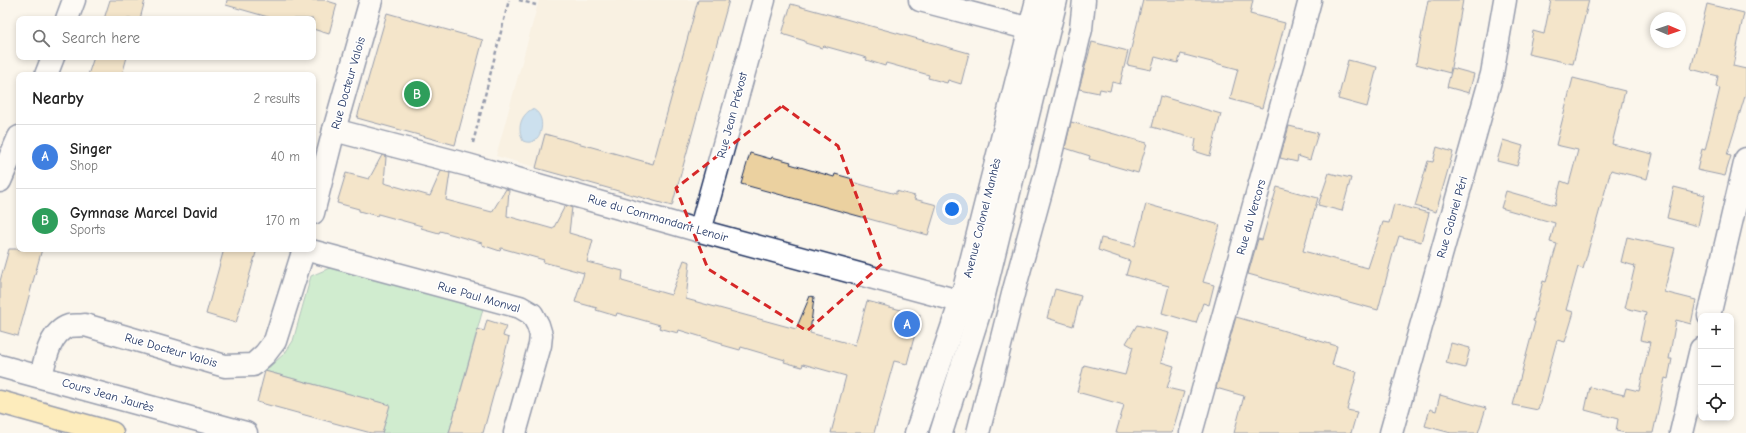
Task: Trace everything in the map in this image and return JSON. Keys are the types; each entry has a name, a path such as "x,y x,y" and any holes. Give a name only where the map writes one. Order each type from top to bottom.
{"main road":[{"path":"0,402 112,433"}],"street":[{"path":"68,16 74,0"},
{"name":"Rue Docteur Valois","path":"316,201 334,130 371,0"},
{"name":"Rue Jean Prévost","path":"700,231 764,0"},
{"path":"920,0 1038,31"},
{"name":"Avenue Colonel Manhès","path":"1036,0 1038,31"},
{"name":"Avenue Colonel Manhès","path":"941,433 1038,31 1056,0"},
{"path":"978,433 1014,290 1050,159 1081,29 1084,0"},
{"name":"Rue du Vercors","path":"1191,433 1310,0"},
{"name":"Rue Gabriel Péri","path":"1391,433 1492,74 1505,0"},
{"path":"47,72 52,60"},
{"name":"Rue du Commandant Lenoir","path":"334,130 468,165 700,231 971,304"},
{"path":"0,182 16,144"},
{"path":"1710,313 1746,159"},
{"name":"Rue Docteur Valois","path":"41,376 48,350 57,334 68,326 85,325 225,366 252,365 265,354 275,341 303,252"},
{"name":"Rue Paul Monval","path":"315,252 520,307 532,314 541,335 540,345 515,433"},
{"name":"Avenue Colonel Manhès","path":"916,433 935,374 971,304"},
{"path":"1681,433 1698,362"},
{"name":"Cours Jean Jaurès","path":"0,366 246,433"},
{"path":"928,433 938,404 935,374"},
{"path":"190,433 216,425"}],"path":[{"path":"468,165 509,0"},
{"path":"518,0 536,5"}],"highlighted area":[{"path":"782,106 838,146 882,264 807,331 708,269 676,188"}],"shaded area":[{"path":"539,0 729,0 673,205 496,156"}],"green space":[{"path":"332,267 483,309 449,433 382,433 389,405 265,371 285,353 293,341 311,276"}],"water":[{"path":"532,109 537,112 540,118 542,124 541,130 539,136 535,140 530,142 523,141 520,132 522,119"}],"building":[{"path":"110,0 145,0 141,16 105,16"},
{"path":"227,0 324,0 337,4 329,34 316,30 316,16 264,16 226,5"},
{"path":"698,0 729,0 672,206 536,168 545,134 653,164"},
{"path":"1143,0 1253,0 1250,14 1285,23 1262,108 1230,99 1238,69 1181,54 1178,63 1155,57 1151,70 1127,65"},
{"path":"1428,0 1463,0 1450,73 1416,64"},
{"path":"1551,0 1589,0 1573,64 1528,54 1533,31 1544,34"},
{"path":"791,4 969,53 961,84 948,80 947,83 928,78 929,75 886,63 885,66 866,60 867,58 824,46 822,48 782,34"},
{"path":"1707,4 1744,13 1733,66 1746,69 1746,93 1727,155 1731,156 1725,176 1697,170 1702,149 1705,150 1720,88 1716,87 1718,76 1691,69"},
{"path":"387,13 483,40 455,145 357,118"},
{"path":"1092,42 1128,51 1120,84 1112,82 1110,91 1100,89 1099,93 1079,89"},
{"path":"93,60 126,60 123,72 89,72"},
{"path":"1348,60 1377,67 1367,107 1338,99"},
{"path":"1452,68 1474,74 1469,93 1447,87"},
{"path":"1573,78 1625,91 1612,144 1653,154 1647,179 1611,170 1583,269 1578,267 1566,310 1574,312 1565,342 1557,340 1538,410 1513,405 1535,322 1533,321 1543,281 1546,282 1557,244 1550,242 1555,223 1501,208 1506,191 1555,205 1561,181 1569,184 1578,150 1556,145"},
{"path":"1160,96 1221,114 1210,156 1194,151 1196,139 1152,127"},
{"path":"1071,122 1147,143 1138,173 1089,159 1090,156 1065,148"},
{"path":"1289,126 1318,133 1310,160 1298,156 1297,162 1280,158"},
{"path":"1503,140 1523,146 1517,166 1497,161"},
{"path":"1437,147 1453,152 1436,212 1415,206 1428,161 1433,162"},
{"path":"750,153 771,159 772,157 791,162 790,164 834,177 835,174 853,179 852,182 896,194 896,191 915,196 914,199 937,205 928,235 741,184"},
{"path":"382,155 386,157 384,183 430,196 441,171 450,173 446,200 492,212 506,189 509,190 507,216 553,229 565,206 572,207 569,233 593,240 587,262 623,271 622,281 671,295 684,260 690,262 686,299 796,329 810,296 814,297 810,333 855,345 867,301 920,315 907,364 894,361 874,433 831,433 846,376 803,364 802,367 784,362 785,360 741,347 740,350 679,330 678,333 659,328 660,325 617,313 616,316 596,310 597,308 575,302 584,273 543,262 544,260 501,248 500,251 482,245 482,243 440,231 439,233 421,228 422,226 378,214 377,216 337,203 346,173 369,179"},
{"path":"1329,173 1351,178 1342,211 1318,205"},
{"path":"1277,187 1318,198 1303,251 1368,268 1383,222 1389,223 1394,204 1429,213 1421,242 1399,236 1378,310 1248,274 1258,239 1262,240"},
{"path":"1674,187 1705,195 1698,226 1667,218"},
{"path":"1146,204 1220,225 1203,282 1214,285 1209,305 1203,303 1196,323 1162,313 1169,286 1126,275 1130,261 1098,250 1101,238 1135,246"},
{"path":"1627,237 1675,248 1664,292 1696,300 1691,324 1676,320 1669,359 1672,359 1668,379 1665,378 1653,433 1626,433 1616,431 1618,419 1585,410 1590,387 1624,395 1626,388 1639,391 1650,342 1640,340 1646,313 1625,308 1635,266 1621,262"},
{"path":"9,249 16,249 16,252 41,252 18,336 0,331 0,281"},
{"path":"223,252 256,252 236,323 206,314"},
{"path":"1055,289 1081,296 1073,326 1047,318"},
{"path":"1236,317 1337,346 1332,365 1357,372 1347,410 1357,412 1351,433 1234,433 1244,396 1216,388"},
{"path":"487,320 506,326 503,336 509,338 483,433 449,433 478,329 484,331"},
{"path":"1137,325 1169,333 1161,362 1174,366 1167,388 1184,392 1172,433 1116,433 1124,405 1077,392 1084,365 1125,375 1133,347 1126,343"},
{"path":"1451,343 1470,348 1465,368 1446,363"},
{"path":"265,371 390,405 382,433 371,433 257,402"},
{"path":"1440,395 1486,408 1478,433 1451,433 1425,426 1430,409 1436,411"}],"place":[{"name":"Gymnase Marcel David","path":"417,94"},
{"name":"Singer","path":"907,324"}]}
